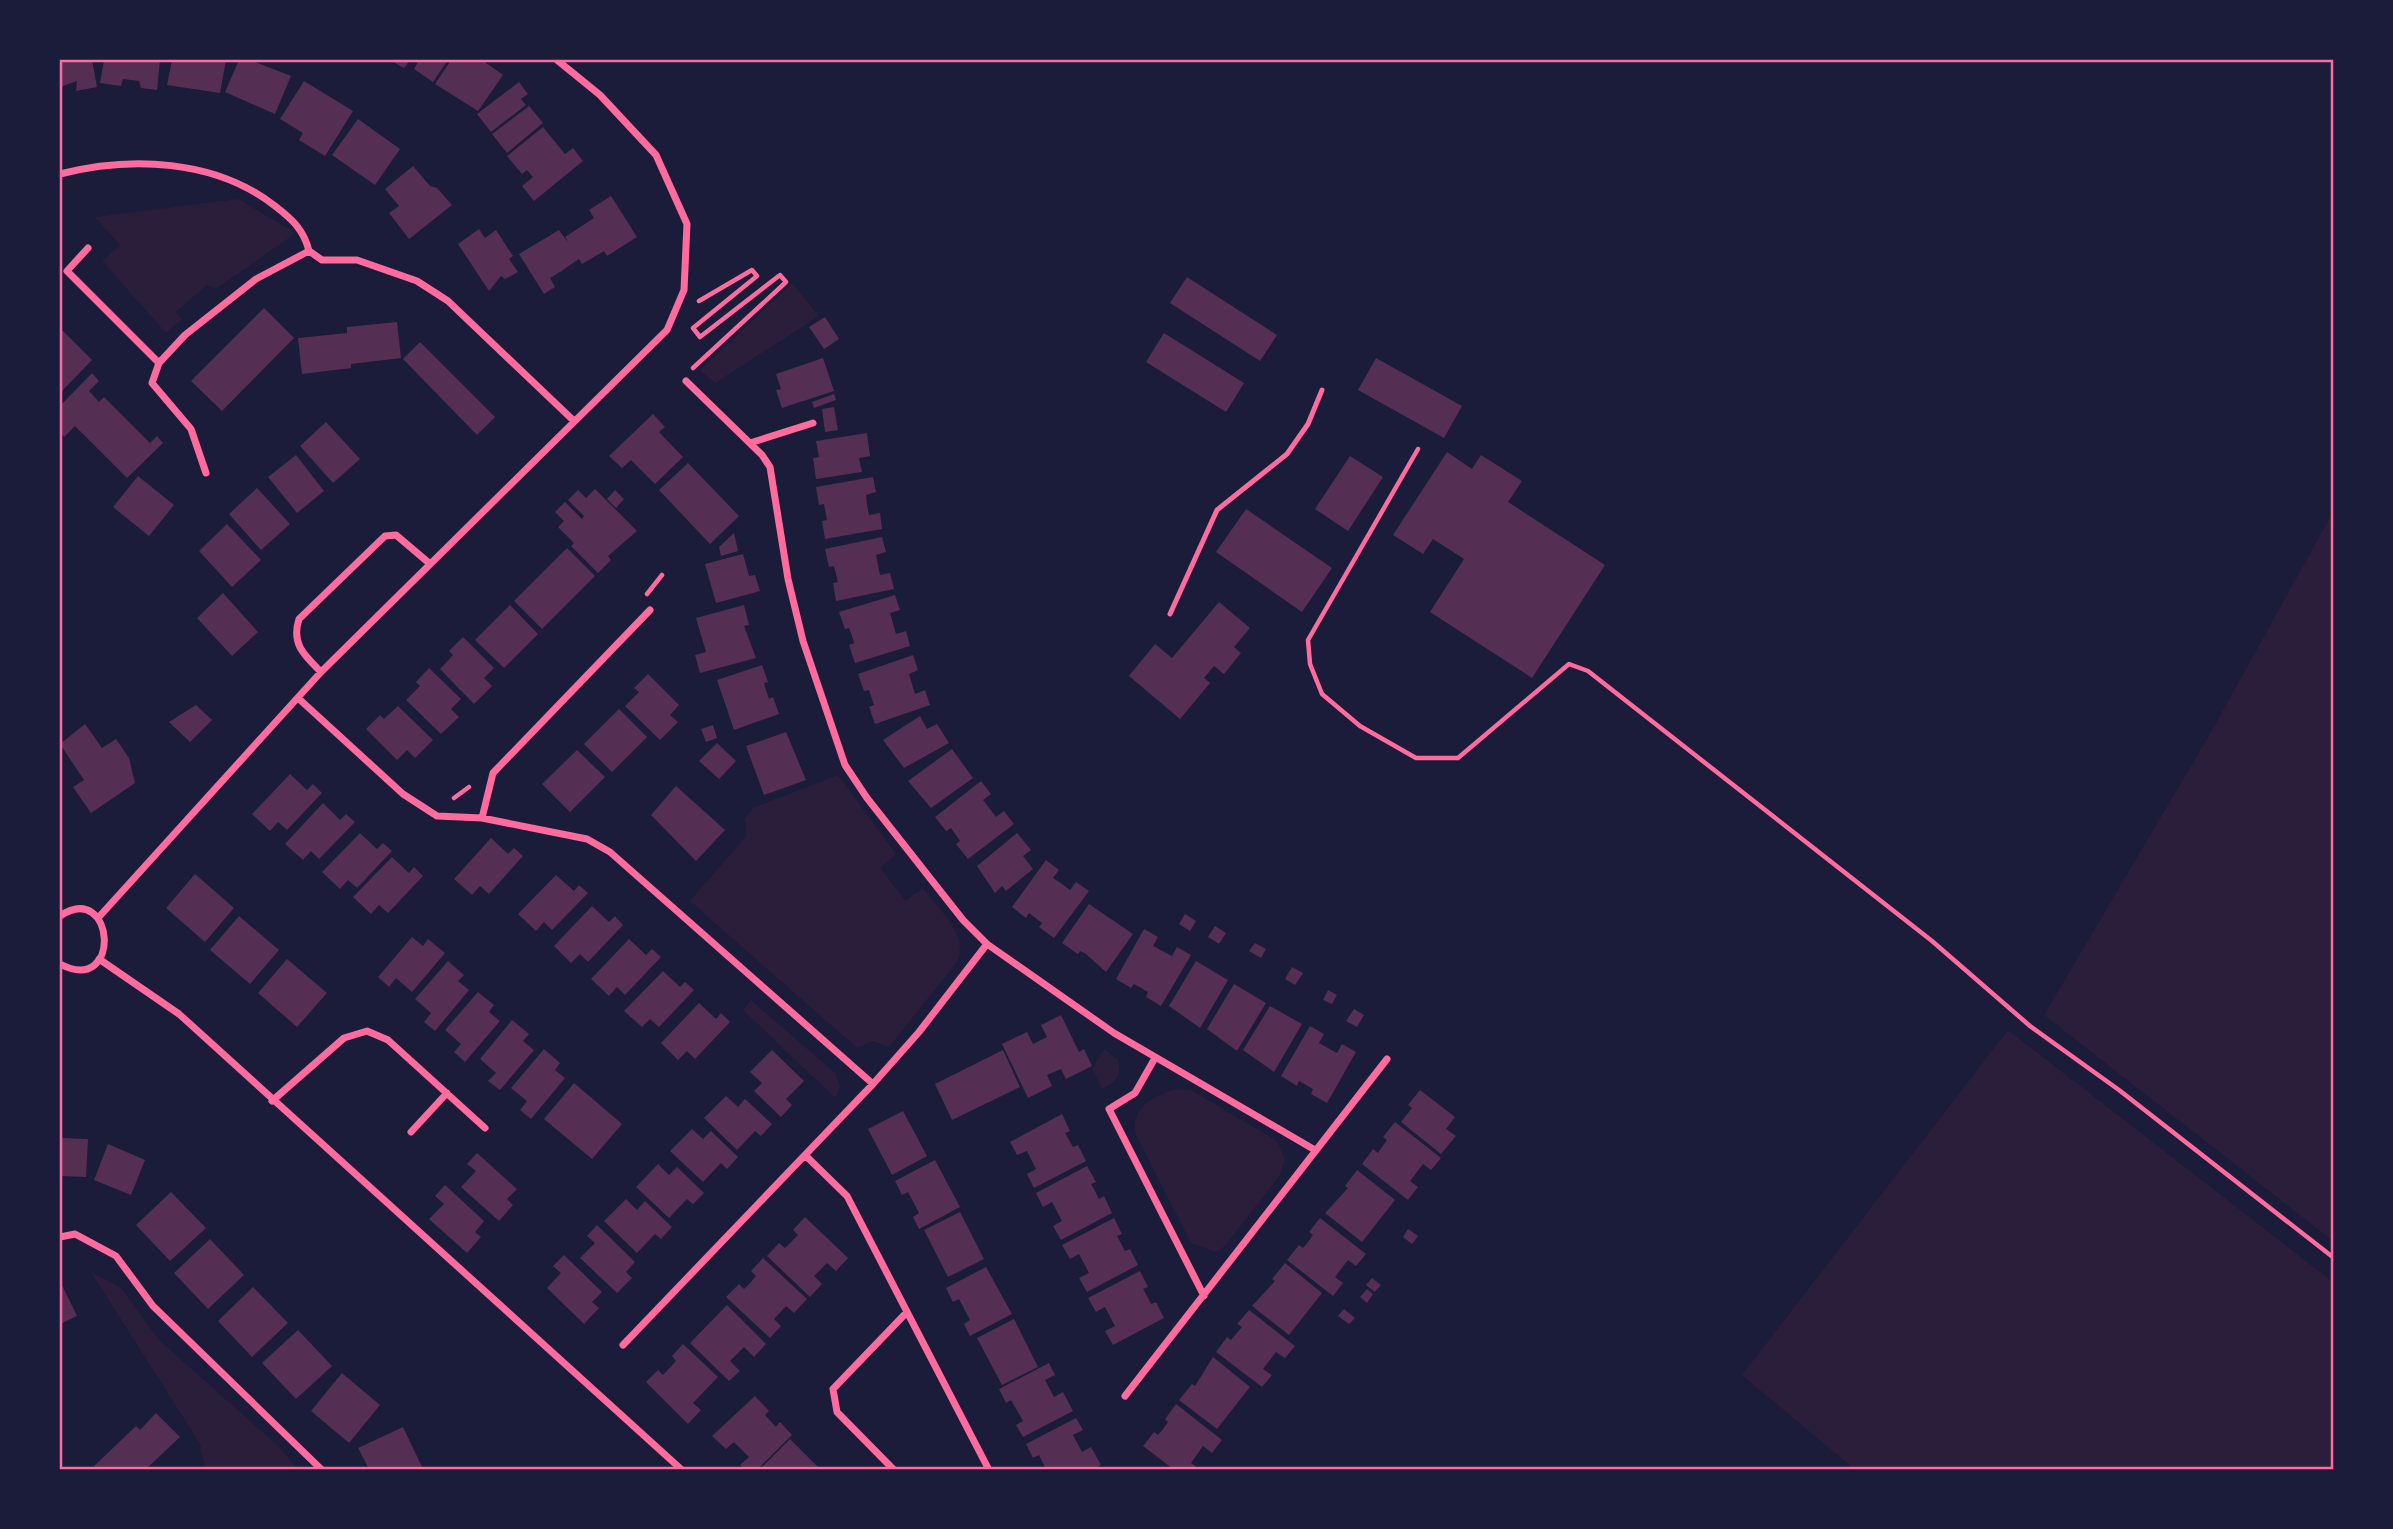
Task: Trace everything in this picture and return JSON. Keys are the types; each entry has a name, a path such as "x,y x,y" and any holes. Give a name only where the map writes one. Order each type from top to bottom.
{"street":[{"path":"98,918 321,672 667,330 684,290 687,224 656,155 600,95 557,60"},
{"path":"60,174 90,167 127,164 187,167 229,180 266,199 295,222 306,238 309,251 322,260 357,260 417,281 448,301 574,421"},
{"path":"88,248 67,271 159,363"},
{"path":"206,473 191,429 152,383 159,363 185,335 256,279 309,251"},
{"path":"686,381 750,443 770,467 803,641 845,765 867,798 963,920 987,944 1154,1058 1315,1150"},
{"path":"750,443 813,423"},
{"path":"321,672 298,646 295,632 299,619 385,536 396,535 429,563"},
{"path":"482,818 493,773 650,610"},
{"path":"298,698 403,794 419,805 447,818 482,818 587,839 610,852 873,1084"},
{"path":"60,916 73,910 82,910 98,918 106,934 106,943 99,959 85,968 60,965"},
{"path":"623,1345 873,1084 919,1032 987,944"},
{"path":"99,959 179,1014 272,1101 682,1469"},
{"path":"272,1101 344,1038 368,1031 388,1040 485,1128"},
{"path":"1154,1058 1135,1093 1109,1109 1204,1296"},
{"path":"1125,1396 1387,1059"},
{"path":"411,1132 447,1093"},
{"path":"806,1156 847,1196 989,1469"},
{"path":"60,1237 75,1234 116,1256 153,1306 322,1469"},
{"path":"894,1469 837,1412 833,1389 907,1312"}],"lane":[{"path":"1170,614 1217,510 1287,454 1308,424 1322,390"}],"path":[{"path":"676,311 681,311 752,270 757,276 692,328 700,337 780,275 786,282 693,369"},
{"path":"1418,449 1308,640 1310,664 1322,694 1360,726 1416,758 1458,758 1569,664 1588,671 1932,941 2029,1026 2119,1090 2333,1258"}],"shaded area":[{"path":"238,199 296,233 216,289 207,285 176,312 182,319 166,333 102,261 120,245 95,217"},
{"path":"792,283 819,316 715,383 700,370"},
{"path":"2333,512 2333,1241 2044,1015 2211,732"},
{"path":"838,775 896,854 880,868 906,901 923,888 950,922 959,942 957,962 889,1047 873,1041 857,1048 690,901 747,835 745,819 753,808"},
{"path":"751,1000 835,1073 840,1087 835,1098 743,1010"},
{"path":"2008,1030 2333,1282 2333,1469 1854,1469 1742,1375"},
{"path":"1104,1049 1118,1060 1119,1074 1102,1089 1092,1069"},
{"path":"1175,1089 1191,1090 1277,1141 1285,1159 1280,1175 1225,1246 1216,1252 1191,1243 1135,1133 1137,1116 1141,1109 1152,1099"},
{"path":"91,1272 121,1288 159,1340 277,1445 298,1469 205,1469 200,1444"}],"building":[{"path":"60,60 92,60 97,87 76,91 77,81 60,87"},
{"path":"104,60 160,60 157,90 141,88 139,81 123,79 121,86 100,83"},
{"path":"172,60 226,60 220,93 167,85"},
{"path":"239,60 250,60 291,76 275,114 225,92"},
{"path":"390,60 410,60 404,68"},
{"path":"413,60 448,60 433,82 414,69 418,62"},
{"path":"451,60 482,60 503,75 478,111 435,84"},
{"path":"304,81 353,111 325,156 299,140 303,133 280,119"},
{"path":"519,82 528,94 521,99 526,105 491,132 477,114"},
{"path":"529,106 543,123 507,153 492,134"},
{"path":"358,119 400,149 375,185 332,155"},
{"path":"543,127 565,154 573,148 583,161 534,201 522,186 533,177 527,170 522,174 507,156"},
{"path":"413,166 430,186 437,188 452,205 409,239 389,213 399,206 385,189"},
{"path":"611,196 637,237 607,256 604,251 582,264 579,259 550,278 555,287 544,294 519,254 559,230 569,244 565,237 594,218 589,210"},
{"path":"479,229 485,238 496,230 513,256 509,259 518,272 505,279 501,276 489,291 458,244"},
{"path":"1187,277 1277,335 1260,361 1170,303"},
{"path":"264,308 294,338 222,411 191,381"},
{"path":"825,317 839,339 824,349 809,327"},
{"path":"397,322 401,358 302,374 298,338 347,333 347,327"},
{"path":"60,328 92,360 62,391 60,389"},
{"path":"1164,333 1244,383 1226,412 1146,362"},
{"path":"420,342 495,417 477,435 403,359"},
{"path":"823,358 834,391 782,408 776,390 781,389 776,374"},
{"path":"1376,358 1462,406 1444,438 1358,390"},
{"path":"92,373 99,381 89,391 99,402 104,397 150,443 157,436 163,443 127,478 75,426 64,437 60,431 60,406"},
{"path":"834,394 836,400 814,408 812,402"},
{"path":"834,407 838,430 825,432 822,409"},
{"path":"653,414 665,427 659,432 683,457 655,484 631,460 622,468 609,456"},
{"path":"326,422 360,459 333,483 300,446"},
{"path":"867,433 870,456 859,458 862,472 816,479 813,458 819,457 816,441"},
{"path":"1447,452 1472,469 1481,455 1522,481 1508,502 1605,565 1532,678 1430,612 1464,559 1433,539 1423,554 1393,535"},
{"path":"296,455 324,491 297,513 268,477"},
{"path":"1350,456 1383,477 1348,531 1315,509"},
{"path":"688,463 739,516 710,544 659,490"},
{"path":"138,476 174,505 149,536 113,507"},
{"path":"873,477 876,492 866,495 867,505 869,515 880,513 882,529 825,539 822,521 827,520 824,504 819,505 816,487"},
{"path":"257,488 290,524 261,550 229,514"},
{"path":"595,489 637,531 608,556 611,560 598,573 571,546 574,543 558,527 564,521 555,512 565,502 582,519 584,516 568,500 578,490 586,498"},
{"path":"615,490 624,499 616,508 607,499"},
{"path":"1246,509 1332,568 1302,612 1216,552"},
{"path":"227,524 261,560 232,587 199,551"},
{"path":"734,533 738,551 721,556 719,547"},
{"path":"882,537 886,552 876,555 880,575 890,573 894,589 836,601 833,583 838,582 834,566 829,567 825,549"},
{"path":"567,548 595,576 542,629 514,601"},
{"path":"743,554 749,576 755,575 760,591 716,603 705,564"},
{"path":"223,593 258,632 232,656 197,618"},
{"path":"895,595 900,610 890,613 896,634 906,631 910,646 855,663 849,645 854,643 852,636 849,628 845,629 839,612"},
{"path":"1219,602 1250,628 1234,647 1241,653 1224,674 1214,666 1204,678 1210,683 1180,719 1129,676 1155,644 1172,658"},
{"path":"510,605 538,634 504,668 475,640"},
{"path":"744,605 749,625 744,626 756,658 700,673 695,655 706,652 696,618"},
{"path":"463,637 494,668 484,678 492,686 474,704 440,669 453,655 449,651"},
{"path":"913,655 918,670 909,674 915,694 925,690 930,705 875,724 869,707 874,705 869,690 864,691 858,674"},
{"path":"762,665 768,682 764,683 769,699 773,697 779,714 734,730 717,680"},
{"path":"429,668 461,699 451,709 459,717 441,734 406,700 420,686 416,682"},
{"path":"648,674 679,705 670,715 678,722 660,740 625,706 639,692 634,688"},
{"path":"196,705 212,720 190,742 169,722"},
{"path":"398,706 433,740 415,758 407,750 397,760 366,729 380,715 384,719"},
{"path":"619,709 647,737 612,772 584,744"},
{"path":"920,716 927,729 937,724 949,743 904,768 883,740"},
{"path":"85,724 102,748 116,739 129,758 135,783 91,813 73,787 84,780 60,744"},
{"path":"713,725 717,738 706,742 701,729"},
{"path":"786,732 806,780 764,795 746,746"},
{"path":"717,743 736,761 719,779 699,761"},
{"path":"952,749 973,778 931,808 908,781"},
{"path":"577,750 605,777 570,812 542,784"},
{"path":"290,774 307,790 313,784 322,793 287,830 278,822 270,831 252,814"},
{"path":"981,781 991,794 983,800 996,817 1004,811 1014,824 968,859 956,844 960,841 951,828 946,831 935,817"},
{"path":"676,786 725,830 696,861 651,815"},
{"path":"323,803 340,820 346,814 355,822 319,859 311,851 303,860 285,844"},
{"path":"360,833 377,849 383,843 392,851 357,888 348,880 340,889 322,872"},
{"path":"1017,833 1031,850 1023,856 1033,869 1006,891 1002,886 995,893 977,866"},
{"path":"491,838 508,854 514,848 523,856 489,894 480,886 472,895 454,879"},
{"path":"392,857 409,873 414,867 423,876 388,913 379,905 371,914 353,897"},
{"path":"1046,860 1059,870 1053,878 1070,890 1076,882 1089,891 1054,938 1039,927 1042,923 1029,913 1026,918 1012,907"},
{"path":"195,874 234,908 205,942 166,908"},
{"path":"556,875 574,891 579,885 588,893 552,930 544,922 536,931 518,914"},
{"path":"1089,904 1133,934 1106,972 1086,954 1080,951 1078,954 1062,943"},
{"path":"592,906 609,922 615,916 623,925 588,962 580,954 571,963 554,946"},
{"path":"1185,914 1196,921 1190,931 1179,924"},
{"path":"239,916 279,950 250,984 210,950"},
{"path":"1215,926 1226,933 1219,944 1208,937"},
{"path":"1144,929 1158,937 1153,946 1172,956 1177,947 1191,955 1161,1006 1146,997 1148,992 1134,984 1131,988 1116,979"},
{"path":"412,937 423,946 428,939 445,953 412,992 396,978 389,987 378,977"},
{"path":"629,939 646,955 652,949 661,957 625,995 617,987 609,996 591,979"},
{"path":"1255,943 1266,949 1261,958 1249,951"},
{"path":"287,959 327,993 297,1027 258,993"},
{"path":"448,961 464,975 458,981 469,990 435,1031 424,1022 431,1013 415,999"},
{"path":"1196,961 1228,980 1200,1028 1169,1006"},
{"path":"1292,967 1303,973 1295,985 1285,979"},
{"path":"663,971 680,987 685,982 694,990 659,1027 650,1019 642,1027 624,1011"},
{"path":"1234,984 1266,1003 1237,1051 1207,1029"},
{"path":"1328,990 1337,995 1332,1004 1323,1000"},
{"path":"478,992 494,1005 489,1012 500,1021 465,1062 454,1052 461,1044 445,1030"},
{"path":"699,1003 716,1019 721,1013 730,1022 695,1059 687,1051 678,1060 661,1043"},
{"path":"1270,1006 1302,1024 1274,1072 1243,1050"},
{"path":"1354,1009 1364,1015 1357,1027 1346,1021"},
{"path":"1061,1015 1079,1052 1084,1049 1092,1066 1066,1079 1061,1069 1047,1075 1052,1086 1028,1098 1002,1044 1027,1032 1033,1044 1047,1037 1041,1025"},
{"path":"512,1020 529,1034 523,1041 534,1050 500,1090 488,1081 496,1073 480,1059"},
{"path":"1310,1026 1324,1034 1319,1043 1337,1053 1342,1044 1356,1052 1327,1103 1311,1094 1313,1089 1299,1081 1297,1086 1281,1076"},
{"path":"544,1049 560,1063 555,1070 565,1078 531,1119 520,1110 527,1101 511,1088"},
{"path":"772,1050 804,1081 786,1099 792,1105 781,1117 754,1091 762,1083 750,1072"},
{"path":"1003,1050 1020,1087 952,1120 935,1084"},
{"path":"574,1083 622,1124 592,1159 544,1119"},
{"path":"1420,1090 1455,1117 1446,1129 1456,1136 1441,1154 1401,1122 1412,1108 1408,1105"},
{"path":"726,1096 738,1107 745,1099 772,1124 761,1136 755,1131 737,1150 704,1118"},
{"path":"903,1111 927,1156 892,1175 868,1129"},
{"path":"1062,1114 1070,1131 1065,1133 1073,1147 1078,1145 1086,1161 1034,1188 1027,1174 1036,1169 1027,1151 1017,1155 1010,1142"},
{"path":"1395,1122 1441,1158 1431,1170 1423,1164 1410,1181 1418,1187 1408,1200 1362,1164 1373,1149 1378,1153 1387,1140 1383,1137"},
{"path":"692,1129 703,1139 711,1131 738,1157 727,1169 721,1163 703,1182 670,1151"},
{"path":"60,1138 88,1139 86,1177 60,1176"},
{"path":"108,1144 145,1160 131,1195 94,1180"},
{"path":"477,1153 517,1189 507,1199 513,1205 499,1221 461,1187 476,1171 467,1164"},
{"path":"935,1160 960,1207 919,1229 913,1217 919,1213 908,1192 902,1195 895,1181"},
{"path":"658,1164 669,1175 677,1167 704,1193 693,1204 687,1199 669,1218 636,1187"},
{"path":"1087,1166 1096,1182 1091,1184 1099,1199 1104,1196 1112,1213 1061,1240 1053,1226 1062,1221 1052,1202 1043,1207 1036,1193"},
{"path":"1357,1170 1395,1200 1362,1242 1325,1213 1348,1188 1345,1186"},
{"path":"445,1185 484,1221 475,1232 481,1237 467,1253 429,1219 444,1204 435,1196"},
{"path":"171,1192 206,1228 170,1261 136,1225"},
{"path":"626,1199 637,1210 645,1201 672,1227 661,1239 655,1234 637,1253 604,1221"},
{"path":"960,1212 984,1259 948,1277 924,1230"},
{"path":"805,1217 848,1258 836,1271 827,1263 814,1276 822,1284 810,1297 767,1256 779,1243 785,1248 798,1235 793,1230"},
{"path":"1114,1218 1122,1234 1117,1236 1125,1251 1130,1249 1138,1265 1087,1292 1079,1278 1089,1273 1079,1254 1070,1259 1062,1245"},
{"path":"1320,1218 1366,1254 1356,1266 1348,1260 1335,1277 1343,1283 1333,1296 1287,1260 1299,1245 1303,1248 1308,1242 1313,1235 1309,1232"},
{"path":"597,1225 635,1262 626,1272 632,1278 617,1293 580,1258 595,1243 587,1236"},
{"path":"1408,1229 1418,1236 1412,1244 1403,1237"},
{"path":"210,1239 244,1275 208,1309 174,1273"},
{"path":"564,1255 602,1292 592,1302 599,1308 584,1324 547,1288 561,1273 553,1266"},
{"path":"763,1258 807,1299 794,1313 786,1306 774,1319 781,1326 770,1338 726,1297 739,1284 744,1289 750,1283 756,1276 751,1271"},
{"path":"1285,1263 1322,1293 1289,1335 1252,1306 1275,1281 1272,1279"},
{"path":"986,1267 1012,1314 970,1336 964,1324 970,1320 959,1299 953,1302 946,1288"},
{"path":"1140,1271 1148,1287 1143,1289 1151,1304 1156,1302 1164,1318 1113,1345 1105,1331 1115,1326 1105,1307 1096,1312 1088,1298"},
{"path":"1372,1278 1381,1285 1375,1292 1366,1285"},
{"path":"60,1281 77,1316 60,1324"},
{"path":"253,1287 288,1323 252,1357 218,1321"},
{"path":"1367,1289 1373,1294 1367,1303 1360,1297"},
{"path":"727,1305 766,1344 754,1357 744,1347 730,1361 740,1371 729,1381 690,1343"},
{"path":"1344,1309 1355,1318 1349,1324 1338,1316"},
{"path":"1249,1310 1295,1346 1285,1358 1276,1352 1263,1369 1272,1375 1262,1387 1216,1352 1227,1337 1231,1340 1242,1327 1237,1324"},
{"path":"1014,1319 1038,1367 1002,1385 977,1338"},
{"path":"298,1330 332,1366 296,1399 262,1363"},
{"path":"683,1344 718,1377 693,1403 701,1410 688,1424 646,1382 658,1370 663,1375 676,1361 672,1356"},
{"path":"1213,1357 1250,1387 1217,1429 1179,1400 1192,1384 1195,1386"},
{"path":"1049,1363 1055,1375 1045,1380 1054,1397 1063,1392 1073,1411 1023,1437 1016,1425 1023,1421 1011,1400 1006,1403 999,1389"},
{"path":"342,1373 380,1405 349,1443 311,1411"},
{"path":"755,1396 769,1411 765,1415 776,1427 780,1422 792,1435 758,1469 745,1469 740,1465 749,1457 734,1442 726,1449 712,1436"},
{"path":"1176,1404 1222,1440 1212,1453 1203,1446 1191,1463 1199,1469 1173,1469 1143,1446 1154,1432 1158,1435 1163,1429 1168,1422 1165,1419"},
{"path":"156,1413 180,1437 146,1469 97,1469 94,1466 136,1426 140,1430"},
{"path":"1076,1418 1083,1430 1073,1435 1082,1452 1091,1447 1101,1465 1093,1469 1046,1469 1039,1455 1033,1458 1026,1444"},
{"path":"403,1427 423,1469 369,1469 358,1448"},
{"path":"790,1439 820,1469 762,1467"}]}
